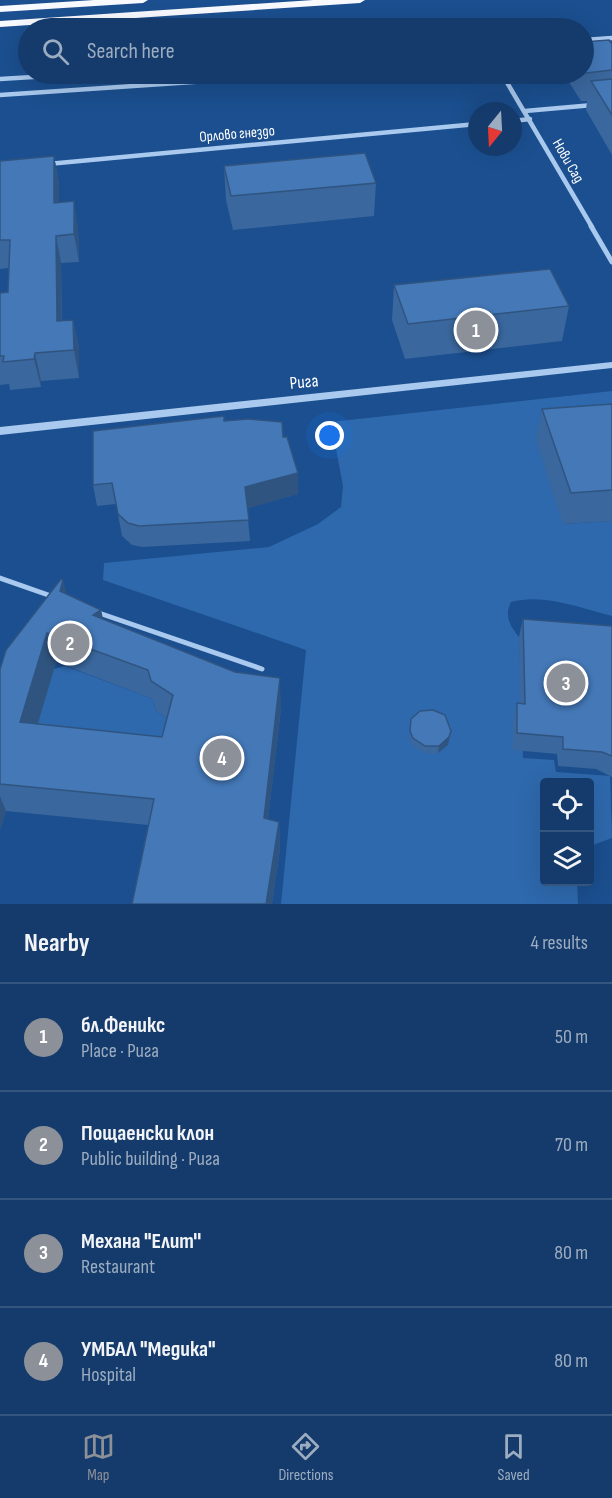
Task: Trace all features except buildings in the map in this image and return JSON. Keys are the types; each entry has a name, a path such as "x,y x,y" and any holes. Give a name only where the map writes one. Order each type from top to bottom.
{"highway":[{"path":"0,9 143,0"},
{"path":"90,18 360,0"},
{"path":"0,24 18,23"}],"street":[{"path":"594,39 612,38"},
{"path":"0,79 18,78"},
{"path":"0,95 164,84"},
{"name":"Нови Сад","path":"508,84 612,262"},
{"path":"525,111 601,104"},
{"path":"522,120 530,119"},
{"name":"Орлово гнездо","path":"36,165 468,125"},
{"name":"Рига","path":"0,431 612,365"}],"lane":[{"path":"0,578 66,601"},
{"path":"87,609 262,669"}],"shaded area":[{"path":"612,391 612,435 563,524 612,521 612,616 549,600 536,599 511,602 508,612 511,625 519,637 523,758 554,760 556,772 610,776 612,838 594,845 594,778 540,778 540,886 577,886 578,904 281,904 306,650 103,580 104,563 269,547 318,524 341,507 343,486 331,422"},
{"path":"65,666 153,699 156,711 177,724 167,766 30,750 54,669"}],"place":[{"name":"бл.Феникс","path":"476,330"},
{"name":"Пощаенски клон","path":"70,643"},
{"name":"Механа \"Елит''","path":"566,683"},
{"name":"УМБАЛ \"Медика\"","path":"222,758"}]}
